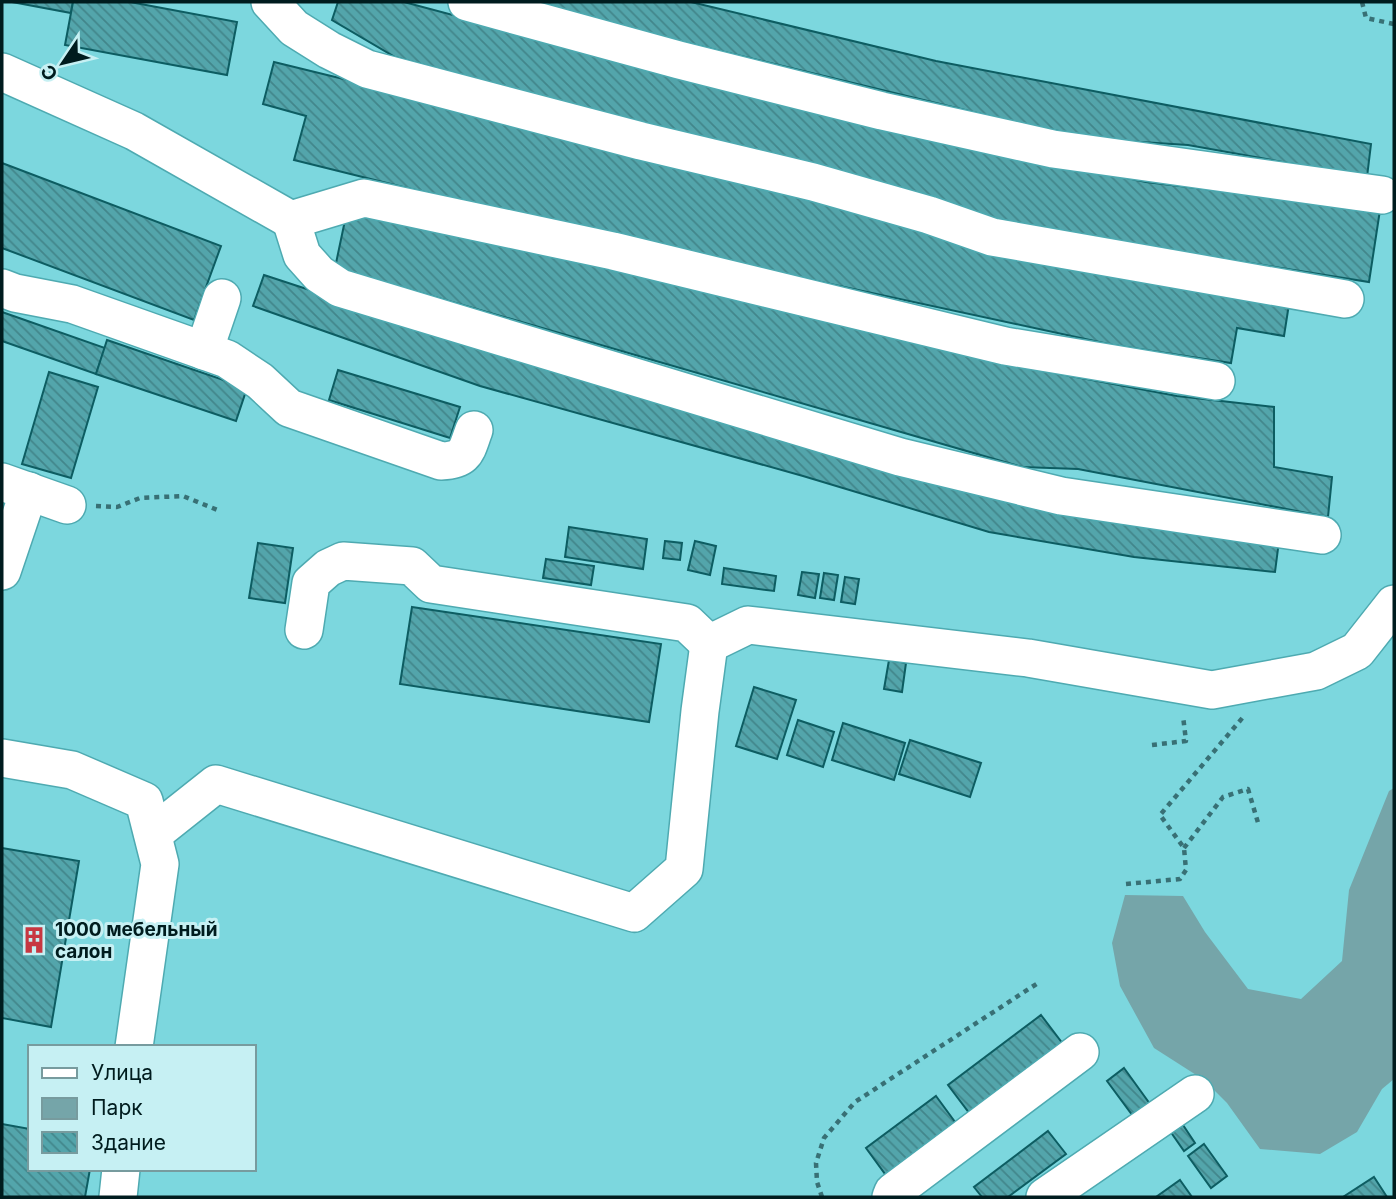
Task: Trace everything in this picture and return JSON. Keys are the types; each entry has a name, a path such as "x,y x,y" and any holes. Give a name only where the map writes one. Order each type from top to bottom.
{"street":[{"path":"270,2 294,28 367,69 641,141 813,182 929,215 992,237 1345,299"},
{"path":"467,2 679,61 881,111 1053,149 1382,195"},
{"path":"2,72 134,131 291,220 302,255 319,274 340,288 900,457 1061,496 1322,535"},
{"path":"291,220 364,198 612,251 1004,346 1216,381"},
{"path":"2,288 72,304 227,359 260,381 289,408 441,461 456,460 466,452 474,429"},
{"path":"204,351 222,298"},
{"path":"2,571 15,487 67,505"},
{"path":"304,630 311,583 328,568 343,561 412,566 431,584 687,623 709,644"},
{"path":"709,644 748,625 1028,657 1212,690 1315,671 1357,651 1394,604"},
{"path":"153,834 216,785 634,913 684,869 709,644"},
{"path":"2,758 72,770 144,801 160,864 134,1045"},
{"path":"891,1197 893,1192 1080,1052"},
{"path":"1045,1197 1195,1094"},
{"path":"118,1197 121,1171"}],"path":[{"path":"1362,2 1366,18 1394,24"},
{"path":"67,505 117,506 140,498 183,496 220,511"},
{"path":"1152,745 1186,741 1180,684"},
{"path":"1126,884 1180,879 1186,870 1184,848 1160,815 1247,713 1248,684"},
{"path":"1184,848 1223,797 1248,789 1259,826"},
{"path":"822,1197 817,1182 816,1163 824,1138 855,1102 1038,983"}],"green space":[{"path":"1394,788 1394,1079 1382,1089 1357,1132 1320,1154 1260,1149 1227,1103 1204,1080 1154,1048 1120,986 1112,943 1125,895 1183,896 1205,932 1248,989 1301,999 1342,961 1349,890 1389,791"}],"building":[{"path":"12,2 73,2 71,13"},
{"path":"73,2 130,2 237,22 227,75 65,45"},
{"path":"338,2 404,2 685,77 961,144 1146,182 1380,210 1369,282 992,222 395,57 332,20"},
{"path":"528,2 691,2 936,61 1371,144 1367,177 1188,145 1109,140 1031,126 592,20"},
{"path":"274,62 830,198 1289,304 1284,336 1237,328 1231,363 1113,345 761,269 294,160 306,116 263,104"},
{"path":"2,163 221,246 194,320 2,248"},
{"path":"348,206 1039,370 1177,396 1274,407 1274,467 1332,477 1328,517 1078,469 1022,467 335,268"},
{"path":"264,275 447,335 1011,502 1089,519 1279,541 1275,572 1134,557 989,532 803,476 480,386 253,306"},
{"path":"2,312 105,348 96,374 2,341"},
{"path":"107,340 247,388 236,421 96,374"},
{"path":"338,370 460,407 450,438 329,400"},
{"path":"49,372 98,387 71,478 22,464"},
{"path":"569,527 647,539 643,569 565,557"},
{"path":"665,541 682,543 680,560 663,558"},
{"path":"695,541 716,546 710,575 688,570"},
{"path":"258,543 293,548 285,603 249,598"},
{"path":"546,559 594,566 591,585 543,578"},
{"path":"724,568 776,576 774,591 722,584"},
{"path":"802,572 819,574 815,598 798,595"},
{"path":"824,573 838,575 834,600 820,598"},
{"path":"845,577 859,579 855,604 841,602"},
{"path":"412,607 661,644 649,722 400,684"},
{"path":"889,660 906,663 902,692 884,689"},
{"path":"754,687 796,700 777,759 736,746"},
{"path":"798,720 834,732 823,767 787,755"},
{"path":"843,723 905,743 894,780 832,760"},
{"path":"910,740 981,763 970,797 899,774"},
{"name":"1000 мебельный салон","path":"2,848 79,861 51,1027 2,1018"},
{"path":"1041,1015 1063,1044 970,1114 948,1085"},
{"path":"1124,1068 1150,1104 1133,1116 1107,1081"},
{"path":"936,1096 958,1126 888,1178 866,1148"},
{"path":"1181,1122 1195,1143 1184,1151 1170,1131"},
{"path":"2,1124 28,1129 28,1171 90,1171 85,1197 2,1197"},
{"path":"1048,1131 1066,1154 1008,1197 982,1197 974,1187"},
{"path":"1204,1144 1227,1176 1211,1188 1188,1156"},
{"path":"1374,1177 1387,1197 1343,1197"},
{"path":"1180,1180 1192,1197 1156,1197"}],"place":[{"name":"1000 мебельный салон","path":"34,940"}]}
